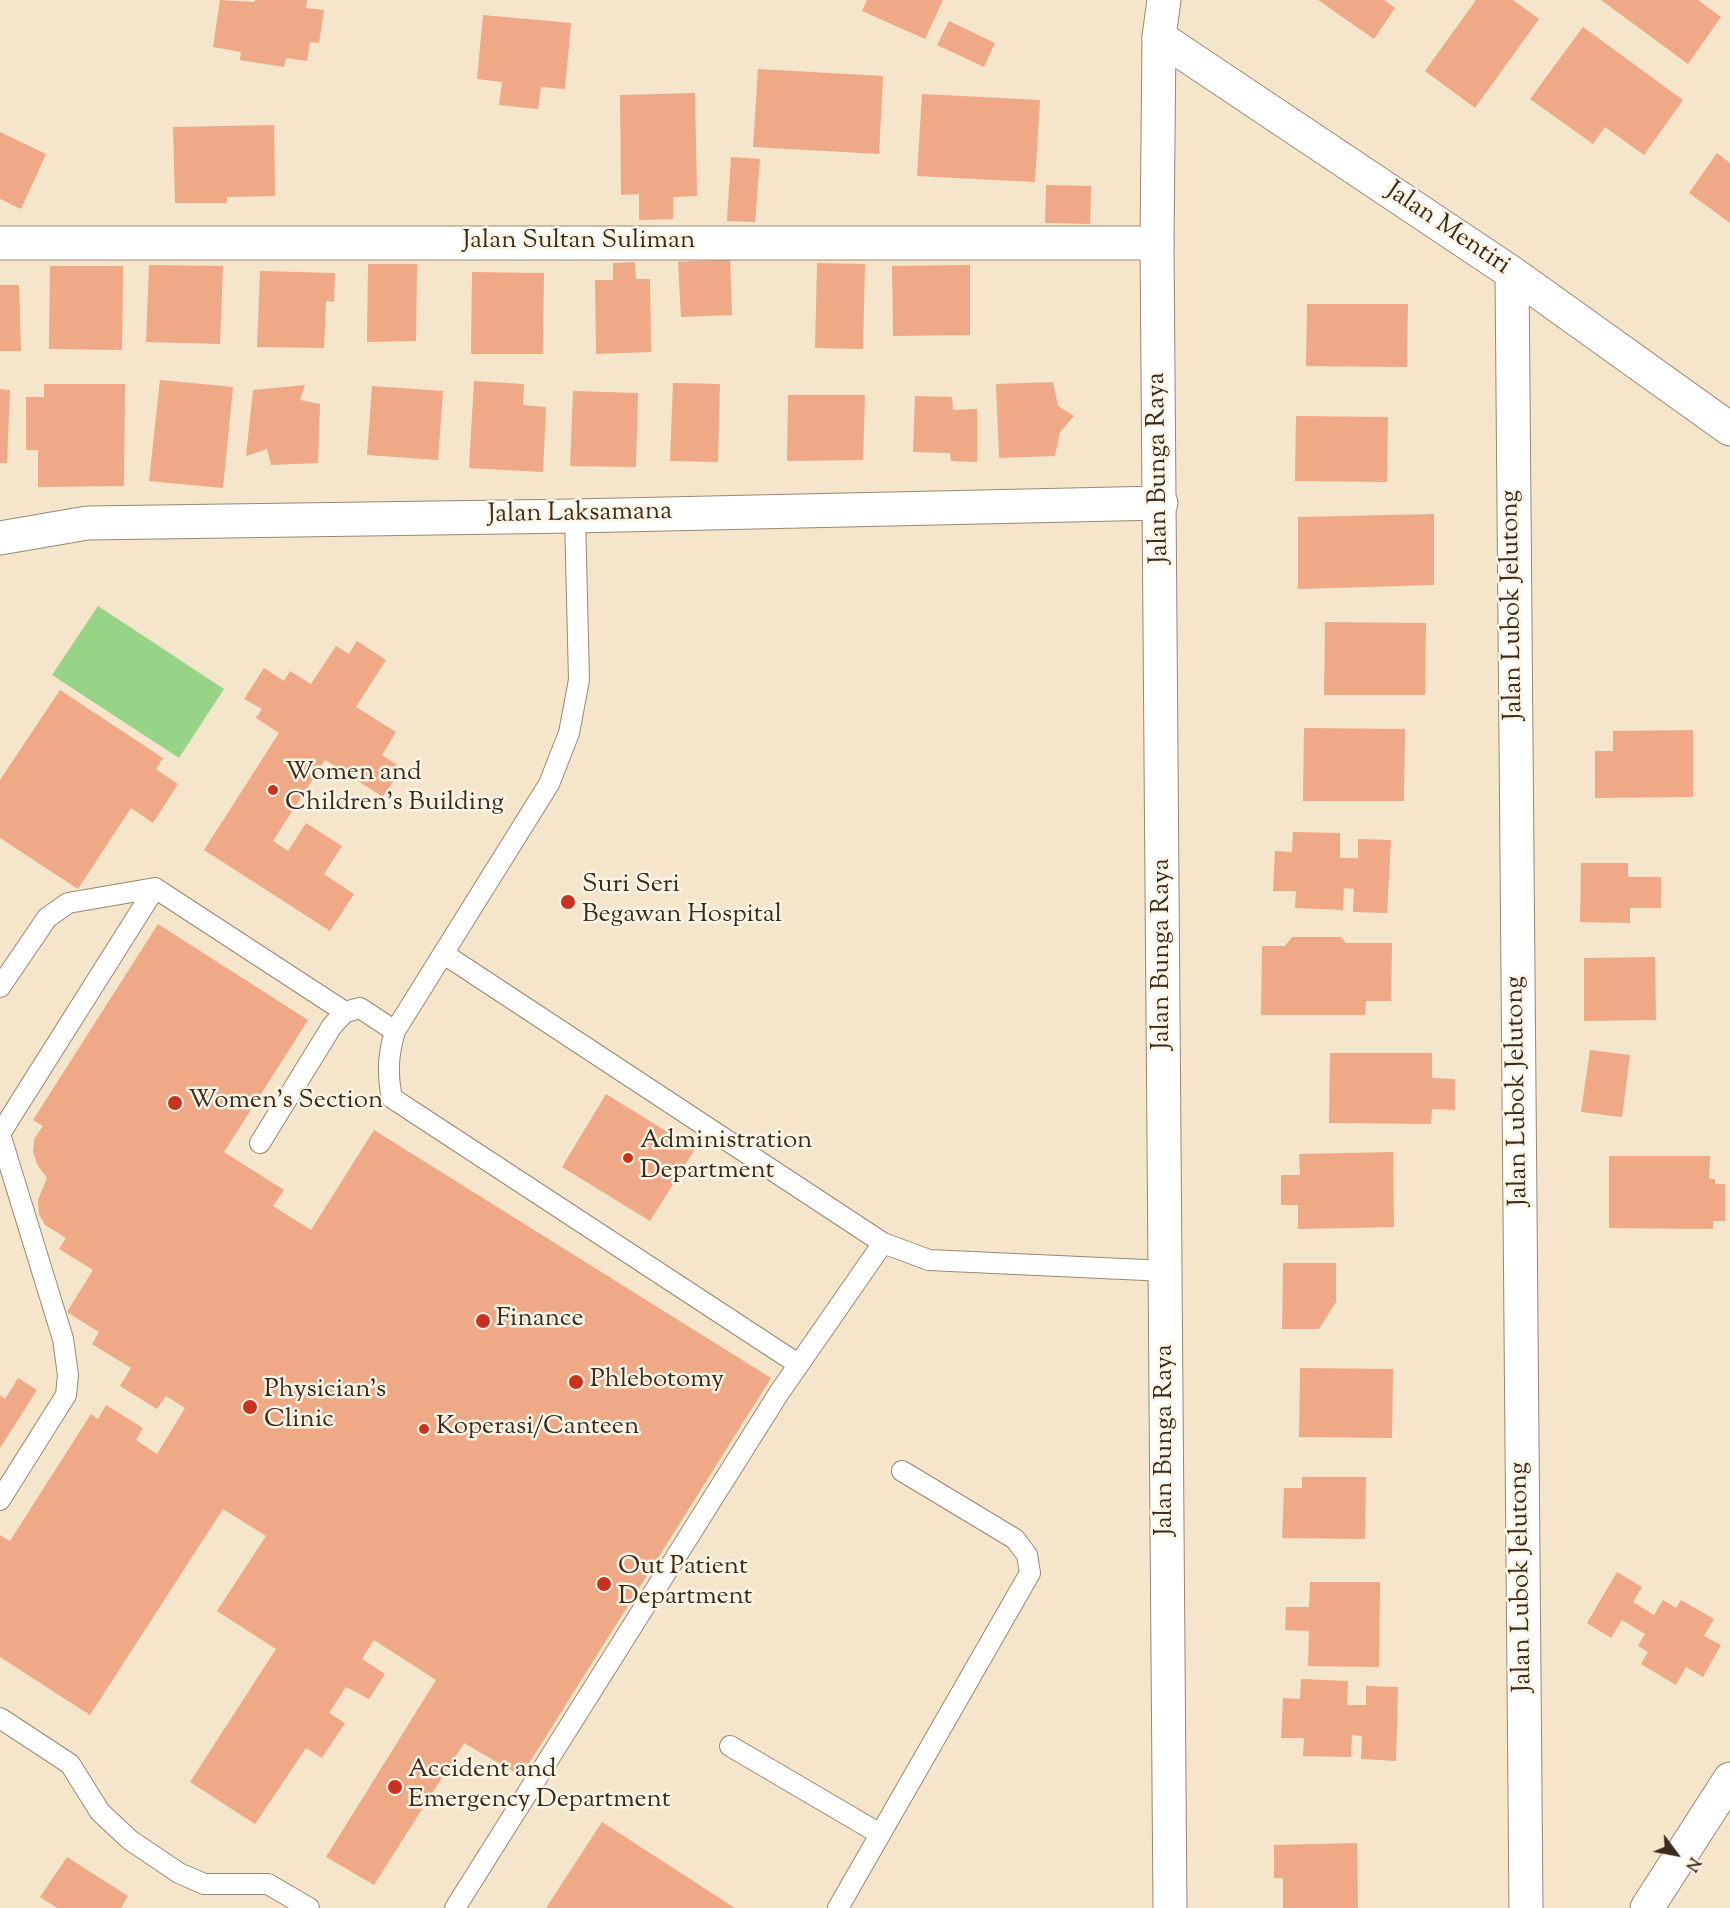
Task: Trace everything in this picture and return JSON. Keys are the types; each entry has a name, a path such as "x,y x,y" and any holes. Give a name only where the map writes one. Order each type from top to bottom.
{"street":[{"name":"Jalan Bunga Raya","path":"1164,0 1159,37 1157,243 1161,503 1170,1908"},
{"name":"Jalan Mentiri","path":"1159,37 1512,273 1730,429"},
{"name":"Jalan Sultan Suliman","path":"0,243 1157,243"},
{"name":"Jalan Lubok Jelutong","path":"1512,273 1526,1908"},
{"name":"Jalan Laksamana","path":"0,538 87,522 575,516 1161,503"},
{"path":"1647,1908 1730,1779"}],"lane":[{"path":"575,516 579,680 569,733 549,784 395,1031 388,1055 388,1078 392,1098 798,1364"},
{"path":"0,1500 66,1395 68,1375 63,1340 0,1133 155,888"},
{"path":"0,987 48,918 68,903 155,888 345,1012"},
{"path":"444,954 883,1243 929,1260 1166,1271"},
{"path":"260,1143 332,1026 345,1012 360,1008 395,1031"},
{"path":"455,1908 798,1364 883,1243"},
{"path":"838,1908 1030,1573 1027,1554 1016,1539 902,1471"},
{"path":"1,1720 70,1764 100,1812 130,1840 179,1874 204,1884 268,1884 309,1908"},
{"path":"730,1746 880,1834"}],"green space":[{"path":"98,606 224,689 179,758 52,675"}],"building":[{"path":"220,0 255,2 255,0 307,0 306,8 324,10 319,43 310,42 307,61 286,58 284,67 240,60 241,52 213,47"},
{"path":"867,0 943,0 925,39 862,11"},
{"path":"1318,0 1384,0 1395,8 1374,39"},
{"path":"1476,0 1513,0 1539,19 1475,108 1425,71"},
{"path":"1601,0 1698,0 1721,17 1688,64"},
{"path":"483,15 571,23 565,89 541,87 538,109 499,105 502,82 477,79"},
{"path":"949,21 995,43 984,67 937,45"},
{"path":"1583,27 1683,100 1644,155 1605,127 1593,144 1530,99"},
{"path":"758,69 883,76 879,154 753,147"},
{"path":"695,93 697,196 673,197 673,219 639,220 639,194 621,195 620,95"},
{"path":"922,94 1040,100 1035,182 917,176"},
{"path":"274,125 275,196 227,197 227,203 175,203 173,127"},
{"path":"0,132 46,154 21,209 0,199"},
{"path":"1717,153 1730,163 1730,223 1689,193"},
{"path":"731,157 760,159 755,222 727,221"},
{"path":"1046,185 1091,186 1090,224 1045,223"},
{"path":"730,259 732,315 681,317 678,262"},
{"path":"635,262 636,279 650,279 651,352 596,354 595,280 613,280 613,263"},
{"path":"817,263 865,264 863,349 815,348"},
{"path":"368,264 417,264 416,341 367,342"},
{"path":"149,265 223,266 220,344 146,342"},
{"path":"970,265 970,335 893,336 892,266"},
{"path":"50,266 123,266 122,350 49,349"},
{"path":"260,271 335,273 334,302 326,301 324,348 257,347"},
{"path":"472,272 544,273 543,354 471,354"},
{"path":"0,285 19,285 21,351 0,351"},
{"path":"1307,304 1408,304 1407,367 1306,366"},
{"path":"160,380 233,387 223,488 149,481"},
{"path":"474,381 524,384 523,405 546,407 543,472 469,468"},
{"path":"1053,382 1058,406 1074,416 1060,432 1055,456 999,458 996,384"},
{"path":"673,383 720,384 718,462 670,461"},
{"path":"44,384 125,384 124,486 38,487 38,450 26,450 26,397 44,397"},
{"path":"305,385 300,400 320,404 318,463 271,465 267,449 246,456 253,390"},
{"path":"372,386 443,391 438,460 367,455"},
{"path":"0,389 10,390 7,463 0,463"},
{"path":"573,391 638,393 636,467 570,466"},
{"path":"788,395 865,395 863,460 787,461"},
{"path":"915,396 952,397 953,410 977,409 977,462 951,461 950,453 913,452"},
{"path":"1296,416 1388,417 1387,482 1295,481"},
{"path":"1434,514 1434,585 1298,589 1298,517"},
{"path":"1325,622 1426,623 1425,695 1324,695"},
{"name":"Women and Children's Building","path":"357,641 386,660 356,707 396,732 382,755 402,768 383,797 325,760 273,841 288,851 306,823 342,846 324,874 354,894 330,931 204,850 279,733 256,718 262,709 244,699 264,668 284,681 290,671 311,684 336,646 349,654"},
{"path":"60,690 163,758 156,769 178,784 153,823 131,808 78,889 0,838 0,780"},
{"path":"1304,728 1405,729 1404,801 1303,801"},
{"path":"1693,730 1693,797 1595,798 1595,751 1613,751 1613,731"},
{"path":"1293,832 1340,833 1340,858 1358,858 1358,839 1391,840 1387,913 1353,912 1354,889 1344,888 1343,910 1295,908 1296,891 1273,891 1275,851 1292,852"},
{"path":"1581,863 1628,863 1628,877 1661,877 1661,908 1630,908 1630,923 1580,922"},
{"path":"158,924 308,1020 224,1152 284,1190 273,1206 311,1230 374,1130 771,1378 521,1776 464,1743 374,1885 326,1857 436,1680 374,1640 362,1659 385,1674 369,1699 346,1687 329,1713 345,1723 322,1758 306,1748 255,1824 190,1782 276,1649 217,1611 266,1536 223,1509 90,1715 0,1657 0,1535 10,1541 91,1414 98,1419 106,1405 143,1428 136,1440 157,1454 185,1408 166,1396 157,1409 120,1386 131,1368 92,1344 99,1332 67,1312 93,1270 59,1249 66,1238 45,1225 39,1214 38,1200 47,1178 38,1166 33,1152 34,1139 43,1126 33,1120"},
{"path":"1292,937 1341,937 1346,943 1392,943 1391,1001 1366,1001 1365,1015 1261,1015 1262,946 1285,946"},
{"path":"1655,957 1656,1020 1584,1021 1584,958"},
{"path":"1590,1050 1630,1055 1622,1117 1581,1112"},
{"path":"1330,1053 1432,1053 1432,1078 1455,1079 1455,1110 1432,1109 1431,1124 1329,1123"},
{"name":"Administration Department","path":"606,1094 695,1149 650,1221 562,1167"},
{"path":"1393,1152 1394,1227 1298,1229 1298,1205 1281,1205 1281,1175 1300,1175 1299,1154"},
{"path":"1609,1156 1710,1156 1709,1179 1715,1179 1715,1184 1725,1184 1725,1221 1713,1221 1713,1229 1609,1228"},
{"path":"1283,1263 1336,1263 1336,1302 1319,1329 1282,1329"},
{"path":"1300,1368 1393,1369 1392,1438 1299,1437"},
{"path":"18,1378 37,1390 0,1448 0,1395 5,1399"},
{"path":"1302,1477 1366,1477 1365,1539 1282,1538 1284,1488 1302,1488"},
{"path":"1617,1572 1642,1587 1633,1602 1654,1615 1663,1600 1676,1608 1681,1600 1714,1619 1704,1636 1721,1645 1703,1677 1686,1667 1676,1685 1641,1664 1648,1652 1638,1646 1645,1634 1622,1620 1611,1638 1587,1623"},
{"path":"1310,1582 1380,1582 1379,1667 1308,1666 1309,1631 1285,1630 1286,1607 1309,1607"},
{"path":"1301,1679 1348,1681 1347,1705 1366,1705 1366,1686 1398,1687 1396,1761 1361,1759 1362,1736 1352,1735 1351,1757 1303,1756 1304,1738 1281,1738 1283,1698 1300,1699"},
{"path":"602,1822 735,1908 546,1908"},
{"path":"1357,1843 1358,1908 1283,1908 1283,1878 1274,1878 1274,1845"},
{"path":"67,1857 128,1896 121,1908 57,1908 40,1897"}],"place":[{"name":"Women and Children's Building","path":"273,790"},
{"name":"Suri Seri Begawan Hospital","path":"568,902"},
{"name":"Women's Section","path":"175,1103"},
{"name":"Administration Department","path":"628,1158"},
{"name":"Finance","path":"483,1321"},
{"name":"Phlebotomy","path":"576,1382"},
{"name":"Physician's Clinic","path":"250,1407"},
{"name":"Koperasi/Canteen","path":"424,1429"},
{"name":"Out Patient Department","path":"604,1584"},
{"name":"Accident and Emergency Department","path":"395,1787"}]}
